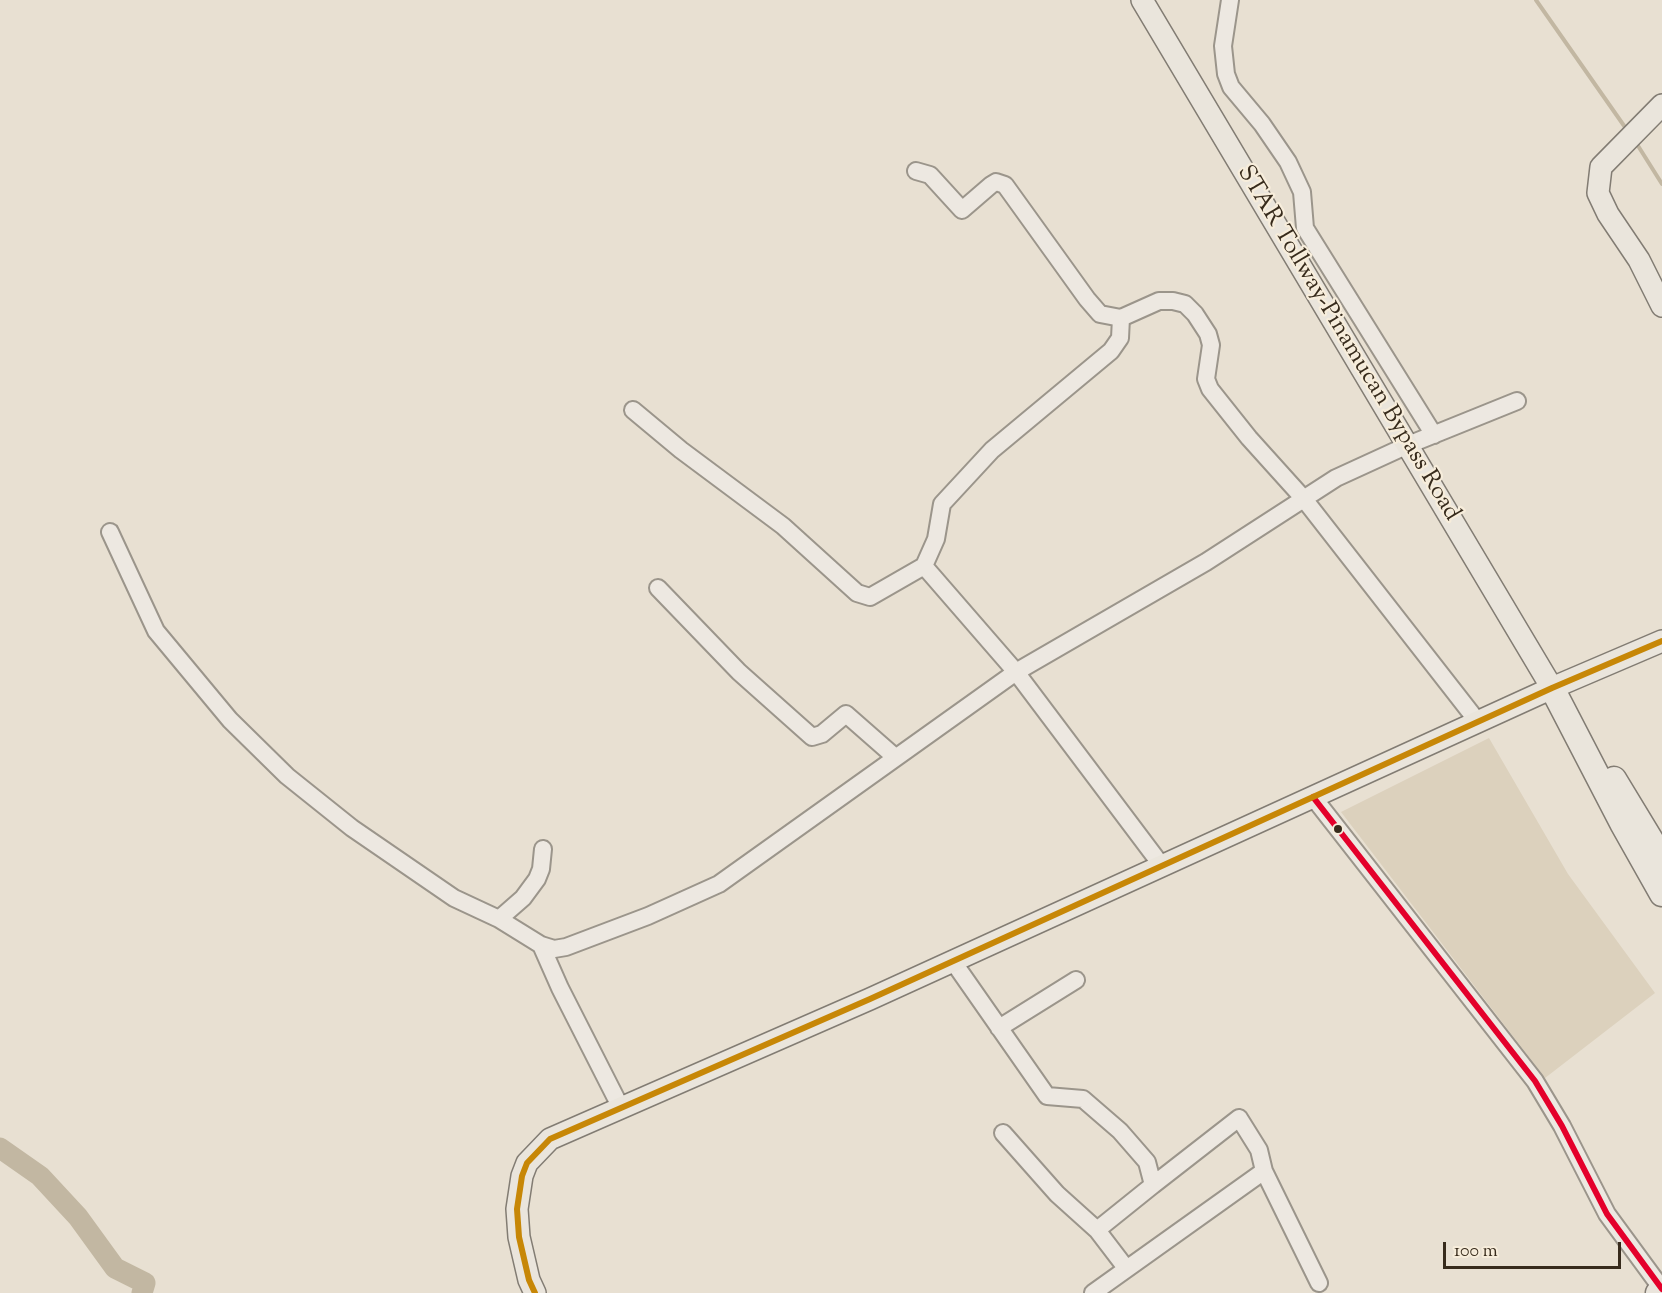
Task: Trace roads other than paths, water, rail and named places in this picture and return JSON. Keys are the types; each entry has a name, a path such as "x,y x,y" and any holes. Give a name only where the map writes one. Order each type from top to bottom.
{"highway":[{"path":"1552,688 1637,814 1662,858"},
{"path":"1552,688 1622,823 1662,894"},
{"path":"1658,1293 1662,1289"}],"main road":[{"name":"STAR Tollway-Pinamucan Bypass Road","path":"1142,0 1552,688"},
{"path":"1656,111 1601,167 1598,193 1608,214 1639,260 1662,306"},
{"path":"535,1293 529,1280 517,1223 522,1176 527,1163 550,1139 1162,866 1552,688 1662,641"}],"street":[{"path":"1230,0 1223,46 1226,74 1231,87 1262,124 1288,162 1302,192 1305,228 1434,435"},
{"path":"916,171 930,175 962,210 996,182 1005,185 1100,314 1121,318 1160,301 1173,301 1190,309 1208,334 1211,345 1206,379 1210,389 1249,438 1304,499 1478,722"},
{"path":"633,410 681,450 783,526 857,593 870,597 924,566 936,539 942,504 992,450 1111,351 1120,338 1121,318"},
{"path":"110,532 156,631 238,728 314,800 454,898 499,919 541,945 554,949 566,947 648,916 719,884 1016,672 1206,562 1336,478 1408,445 1517,401"},
{"path":"924,566 1016,672 1162,866"},
{"path":"658,588 739,672 812,737 822,734 846,714 895,757"},
{"path":"1313,797 1535,1081 1562,1126 1607,1214 1662,1289"},
{"path":"499,919 523,898 537,879 542,869 543,849"},
{"path":"541,945 560,988 621,1108"},
{"path":"952,960 1047,1096 1083,1099 1120,1131 1147,1162 1153,1185"},
{"path":"999,1028 1076,980"},
{"path":"1097,1230 1239,1118 1258,1150 1264,1171 1319,1283"},
{"path":"1003,1133 1058,1194 1097,1230 1125,1268"},
{"path":"1104,1290 1125,1268 1264,1171"}],"waterway":[{"path":"1536,0 1627,130"},
{"path":"1635,141 1662,184"},
{"path":"0,1148 40,1176 78,1217 115,1268 145,1283 142,1293"}]}
